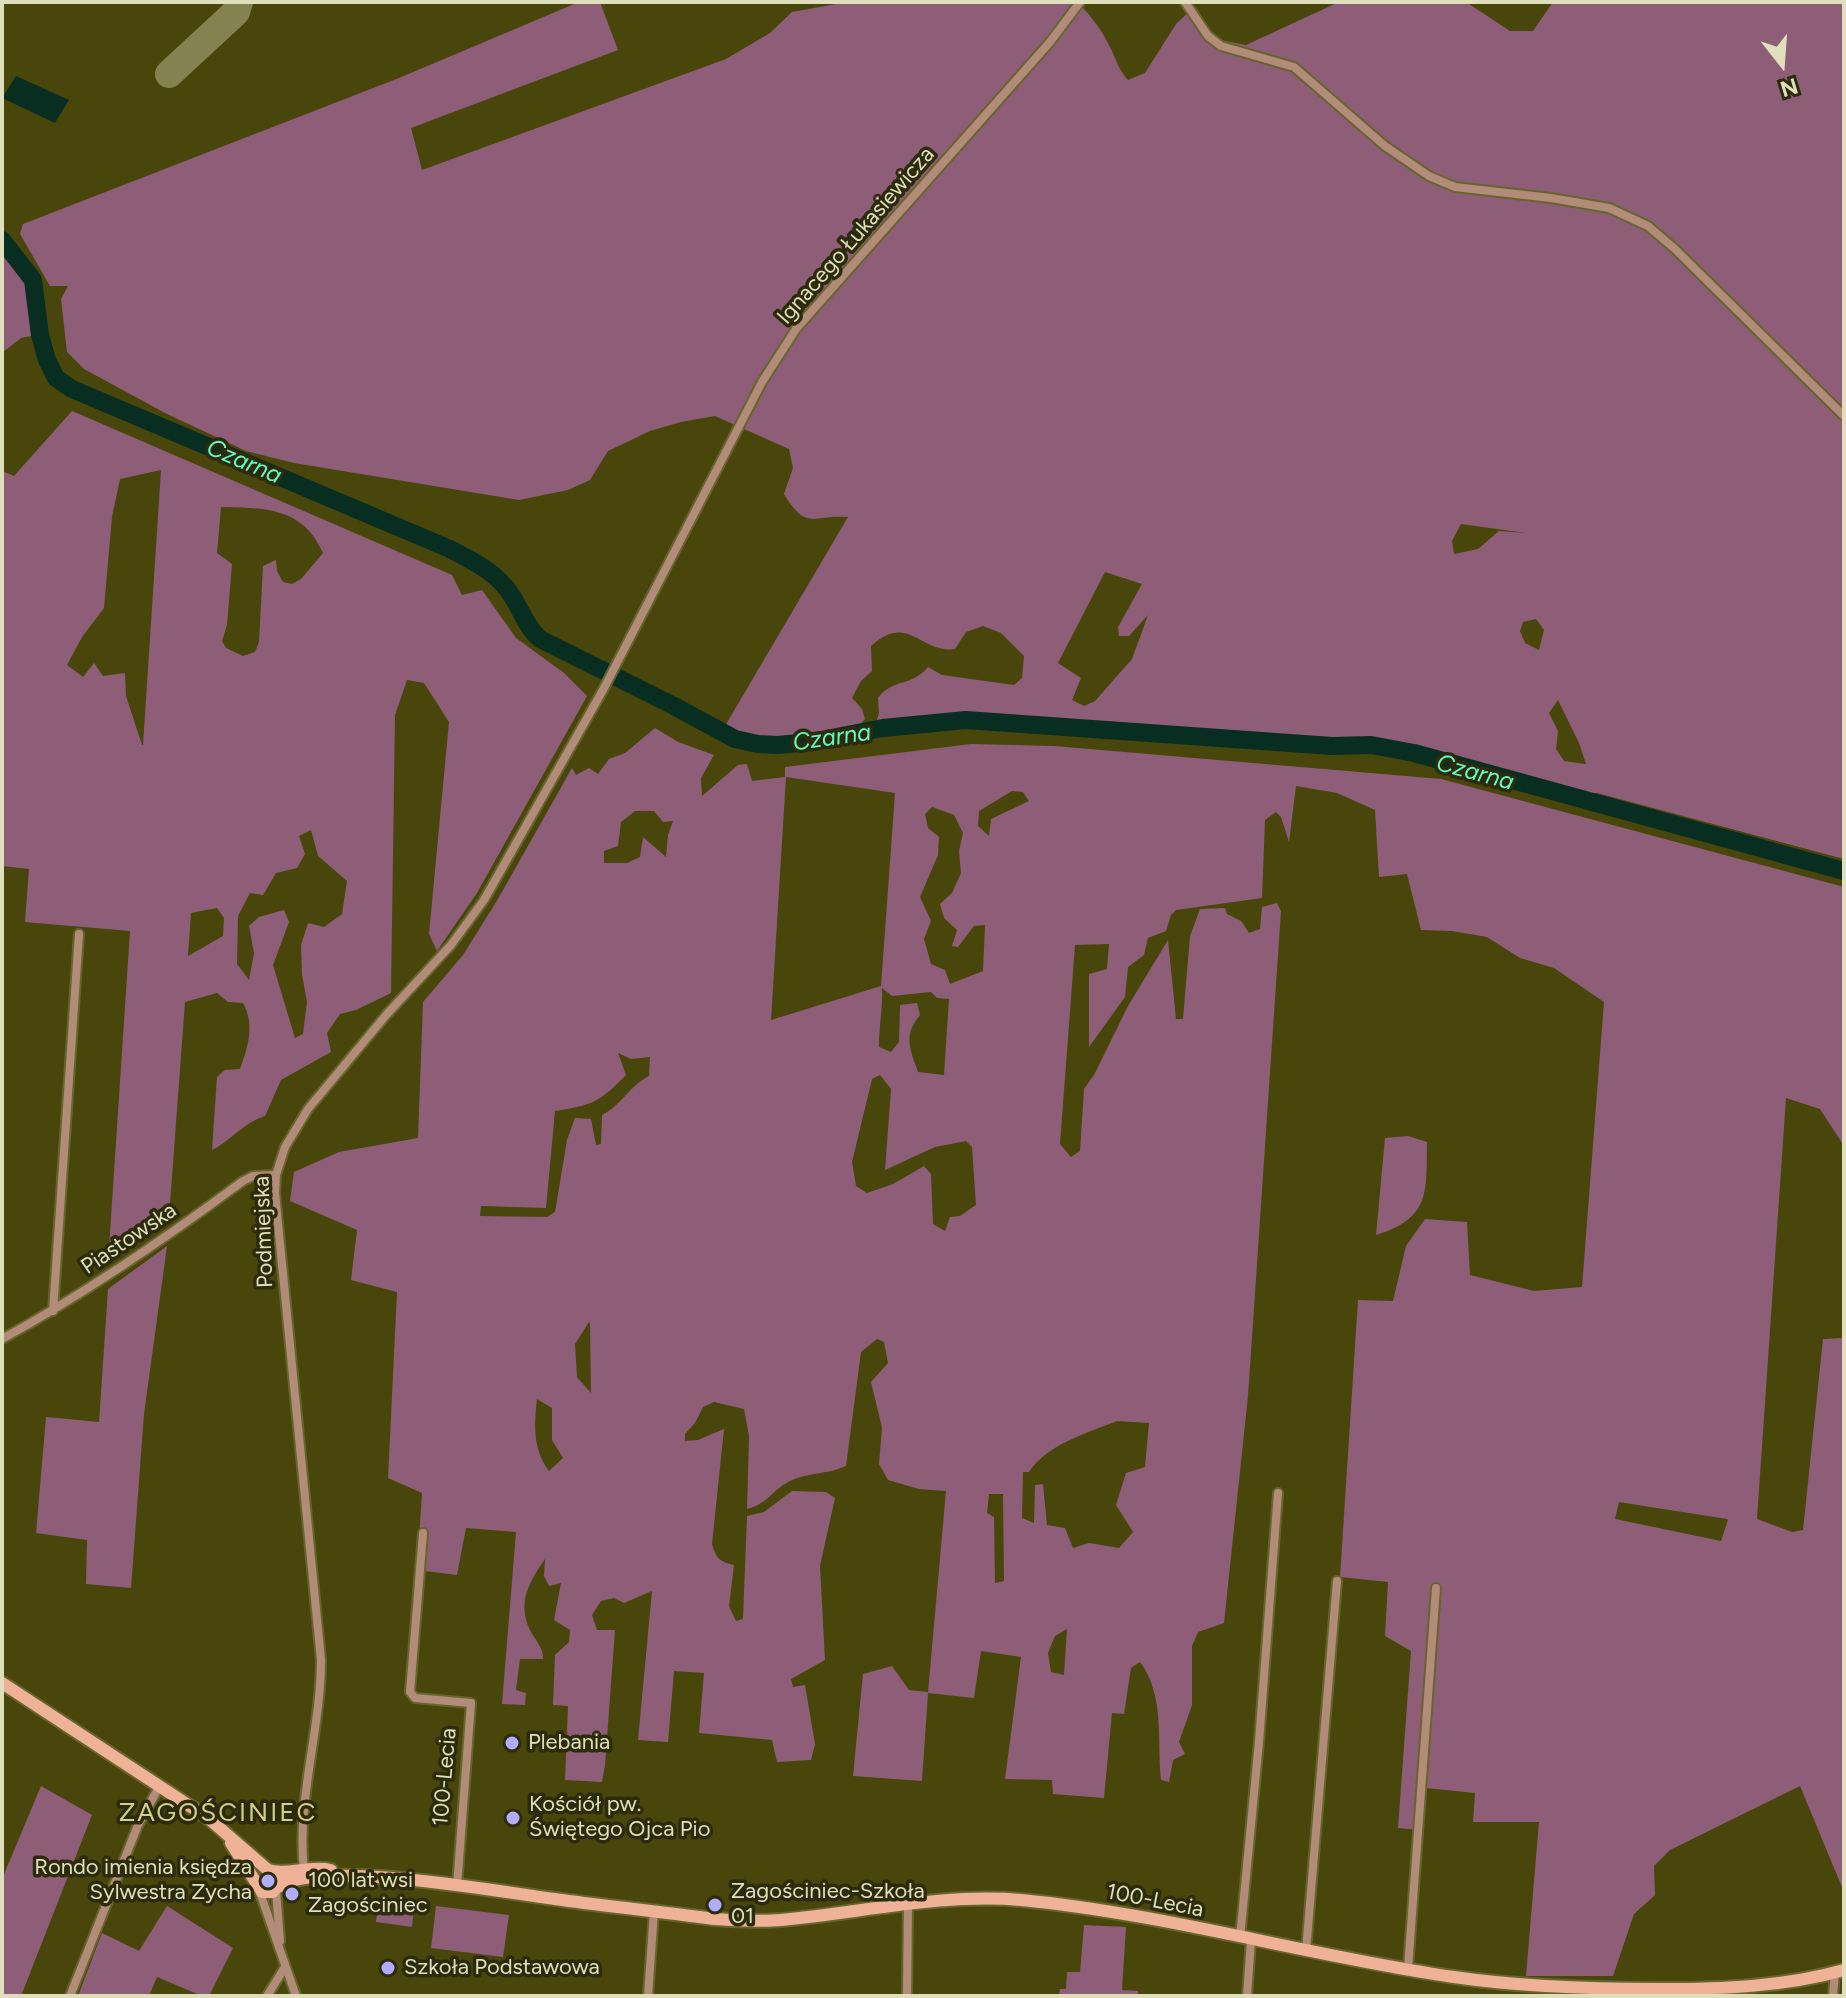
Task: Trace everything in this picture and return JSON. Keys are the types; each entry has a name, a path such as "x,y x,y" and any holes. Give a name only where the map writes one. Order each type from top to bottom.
{"street":[{"name":"Ignacego Łukasiewicza","path":"605,687 762,382 796,329 1050,42 1080,2"},
{"path":"1185,2 1213,41 1294,67 1385,146 1429,176 1455,187 1609,208 1648,226 1844,416"},
{"name":"Podmiejska","path":"304,1872 301,1833 319,1703 320,1637 284,1299 276,1175 285,1147 308,1109 387,1014 451,945 484,900 605,687"},
{"path":"53,1311 79,934"},
{"name":"Piastowska","path":"2,1339 53,1311 243,1181 253,1176 276,1175"},
{"path":"1247,1996 1245,1939 1278,1493"},
{"name":"100-Lecia","path":"423,1533 410,1692 415,1698 471,1703 457,1886"},
{"path":"1306,1951 1337,1581"},
{"path":"1408,1968 1436,1588"},
{"path":"2,1683 208,1818 272,1871 279,1879 281,1950"},
{"path":"70,1996 138,1825 159,1787"},
{"path":"225,1833 258,1886 296,1996"},
{"name":"100-Lecia","path":"272,1871 328,1869 345,1875 714,1919 777,1920 988,1899 1059,1904 1494,1983 1625,1989 1744,1986 1840,1971"},
{"path":"258,1886 258,1875 272,1871"},
{"path":"258,1886 269,1893 304,1872"},
{"path":"907,1996 908,1905"},
{"path":"648,1996 654,1911"},
{"path":"267,1996 285,1967"},
{"path":"1833,1996 1840,1971"}],"shaded area":[{"path":"579,2 600,2 618,50 411,128 422,170 726,59 770,33 792,12 847,2 1077,2 1101,31 1128,80 1145,73 1176,24 1193,8 1211,34 1220,40 1246,45 1339,2 1466,2 1510,31 1533,31 1553,2 1844,2 1844,859 1597,793 1585,793 1477,764 1371,741 1331,743 974,716 875,726 879,713 878,698 928,667 942,675 1014,685 1022,678 1024,656 1001,633 983,626 966,632 955,649 932,646 905,633 884,637 871,646 872,671 861,681 852,698 862,709 865,719 857,728 784,740 755,739 725,726 848,517 811,519 792,506 784,494 793,468 789,449 715,416 681,422 650,431 608,451 590,480 568,490 519,500 294,463 246,451 165,413 84,369 67,352 61,299 68,286 50,286 20,234 23,224 399,78","holes":["1461,524 1526,533 1499,531 1478,549 1454,554 1452,541","1105,572 1142,584 1118,627 1119,636 1129,636 1148,615 1132,659 1095,701 1084,706 1072,700 1081,678 1058,663","1536,619 1544,630 1539,650 1525,643 1520,631 1523,622","1558,700 1586,764 1564,761 1556,749 1558,731 1549,713"]},
{"path":"16,76 69,100 55,123 2,98"},
{"path":"2,251 30,280 36,335 21,338 2,353"},
{"path":"72,411 452,575 462,595 482,590 516,638 564,673 587,696 477,893 437,951 429,934 449,722 424,683 407,680 395,715 391,993 340,1014 327,1033 331,1052 281,1080 265,1116 212,1150 217,1077 225,1070 240,1069 248,1044 249,1020 243,1003 228,1002 217,993 185,1002 169,1217 108,1263 130,931 25,922 29,869 2,866 2,471 14,476","holes":["161,470 143,745 126,696 125,673 103,676 94,663 83,677 67,665 82,637 104,608 112,517 120,479","221,507 267,510 294,518 315,538 323,553 301,579 292,584 283,582 276,560 263,566 259,642 255,652 243,656 226,648 222,641 227,625 232,564 217,553","311,830 318,856 347,881 342,914 324,927 308,923 301,945 307,1002 303,1034 295,1038 273,965 289,922 284,910 259,917 249,926 254,953 249,980 237,964 238,916 250,893 263,895 276,873 297,868 305,854 299,836","217,908 224,918 223,936 188,956 191,913"]},
{"path":"655,728 678,742 714,755 701,778 702,796 738,765 747,764 752,781 785,777 785,767 971,744 1054,746 1441,779 1844,887 1844,1146 1820,1109 1786,1098 1757,1519 1792,1532 1803,1530 1823,1339 1844,1338 1844,1892 1800,1786 1670,1850 1654,1866 1655,1895 1634,1914 1613,1976 1526,1976 1539,1822 1473,1822 1475,1793 1426,1788 1420,1830 1398,1828 1411,1651 1385,1636 1388,1582 1340,1577 1358,1300 1393,1301 1406,1246 1425,1219 1467,1222 1470,1275 1534,1291 1582,1287 1604,1002 1554,968 1520,958 1487,937 1421,930 1407,874 1379,877 1375,810 1337,793 1296,786 1289,842 1281,817 1276,812 1265,820 1262,898 1176,910 1166,931 1148,938 1144,955 1128,967 1125,997 1089,1047 1089,974 1107,969 1109,944 1075,945 1060,1144 1071,1157 1080,1151 1084,1089 1128,1006 1168,940 1176,1019 1183,1019 1190,936 1200,909 1225,908 1227,914 1241,921 1249,933 1260,929 1262,907 1277,903 1281,911 1248,1396 1224,1623 1198,1632 1192,1646 1192,1705 1179,1742 1185,1754 1173,1760 1169,1782 1161,1780 1157,1704 1148,1675 1140,1662 1131,1668 1124,1714 1112,1713 1104,1798 1053,1794 1052,1780 1005,1779 1021,1657 981,1651 974,1698 928,1693 922,1781 853,1776 863,1674 892,1666 909,1690 928,1692 946,1491 919,1489 888,1480 879,1464 882,1428 871,1382 888,1363 884,1342 877,1339 861,1352 846,1466 797,1478 760,1504 747,1509 749,1436 744,1409 714,1402 703,1407 685,1434 685,1441 698,1440 724,1429 712,1544 719,1559 734,1565 729,1606 736,1621 743,1619 747,1516 764,1512 792,1491 826,1492 835,1498 820,1566 825,1660 791,1679 793,1687 805,1685 815,1744 811,1760 777,1762 772,1740 699,1733 704,1673 674,1671 668,1742 638,1740 652,1591 624,1603 614,1598 601,1601 592,1615 597,1630 615,1630 605,1765 602,1782 565,1780 568,1706 553,1705 555,1655 569,1642 570,1630 554,1620 561,1583 549,1586 544,1576 545,1559 530,1584 525,1602 526,1620 543,1659 520,1659 516,1690 526,1693 525,1705 502,1704 516,1532 466,1528 457,1575 417,1570 422,1493 388,1478 397,1292 351,1280 357,1230 290,1201 294,1172 339,1152 418,1138 423,1002 463,955 572,768 576,775 589,768 598,774 609,759 625,753","holes":["786,777 895,793 881,986 771,1020","1012,791 1023,792 1029,801 991,819 989,836 978,826 979,811","932,807 954,815 963,833 959,851 961,873 952,893 940,904 944,918 957,930 952,946 958,947 974,926 985,925 983,971 950,984 945,970 931,964 924,939 931,921 920,897 938,855 939,837 928,828 925,814","635,811 654,811 663,822 673,821 666,857 643,837 640,857 627,863 604,863 604,851 618,846 621,822","882,988 892,996 931,992 937,998 949,999 944,1075 918,1072 910,1042 911,1029 920,1015 917,1003 900,1005 899,1042 891,1052 879,1047","618,1053 631,1059 650,1057 649,1076 602,1115 601,1144 596,1145 591,1119 575,1118 567,1140 555,1212 547,1217 480,1216 481,1206 546,1208 555,1111 594,1101 626,1075","880,1075 891,1089 885,1170 935,1147 966,1141 972,1147 976,1205 960,1216 950,1217 945,1231 933,1224 931,1174 924,1166 893,1184 867,1193 856,1186 852,1162 872,1079","589,1322 591,1393 577,1377 575,1344","537,1399 552,1408 552,1440 563,1458 549,1471 537,1446","1117,1421 1149,1423 1145,1467 1126,1473 1116,1505 1133,1532 1119,1548 1089,1543 1073,1548 1065,1528 1047,1525 1043,1484 1035,1485 1034,1523 1022,1518 1023,1472 1029,1472 1046,1454 1081,1435","989,1494 1003,1494 1004,1581 995,1583 994,1517 987,1513","1619,1502 1728,1520 1721,1541 1615,1519","1067,1629 1064,1675 1051,1672 1048,1653 1055,1636"]},
{"path":"1408,1136 1427,1142 1422,1200 1407,1220 1376,1235 1385,1138"},
{"path":"167,1246 144,1414 131,1588 86,1584 87,1540 36,1533 46,1417 99,1422 108,1289"},
{"path":"41,1786 92,1815 21,1996 2,1996 2,1879"},
{"path":"378,1903 414,1907 412,1927 376,1922"},
{"path":"167,1906 233,1948 209,1996 202,1996 157,1977 149,1996 78,1996 102,1933 139,1951"},
{"path":"436,1906 509,1915 503,1957 431,1948"},
{"path":"1084,1925 1126,1927 1122,1990 1138,1991 1138,1996 1059,1996 1060,1989 1066,1989 1067,1972 1080,1972"}],"waterway":[{"name":"Czarna","path":"2,240 33,280 40,335 47,360 56,378 72,389 450,549 499,580 540,639 735,739 777,745 811,742 883,728 966,720 1332,746 1371,745 1414,753 1844,871"}],"taxiway":[{"path":"169,74 236,12 239,2"}],"place":[{"name":"Plebania","path":"512,1743"},
{"name":"Kościół pw. Świętego Ojca Pio","path":"513,1818"},
{"name":"Rondo imienia księdza Sylwestra Zycha","path":"268,1881"},
{"name":"100 lat wsi Zagościniec","path":"292,1894"},
{"name":"Zagościniec-Szkoła 01","path":"715,1905"},
{"name":"Szkoła Podstawowa","path":"388,1968"}],"district":[{"name":"ZAGOŚCINIEC","path":"218,1813"}]}
